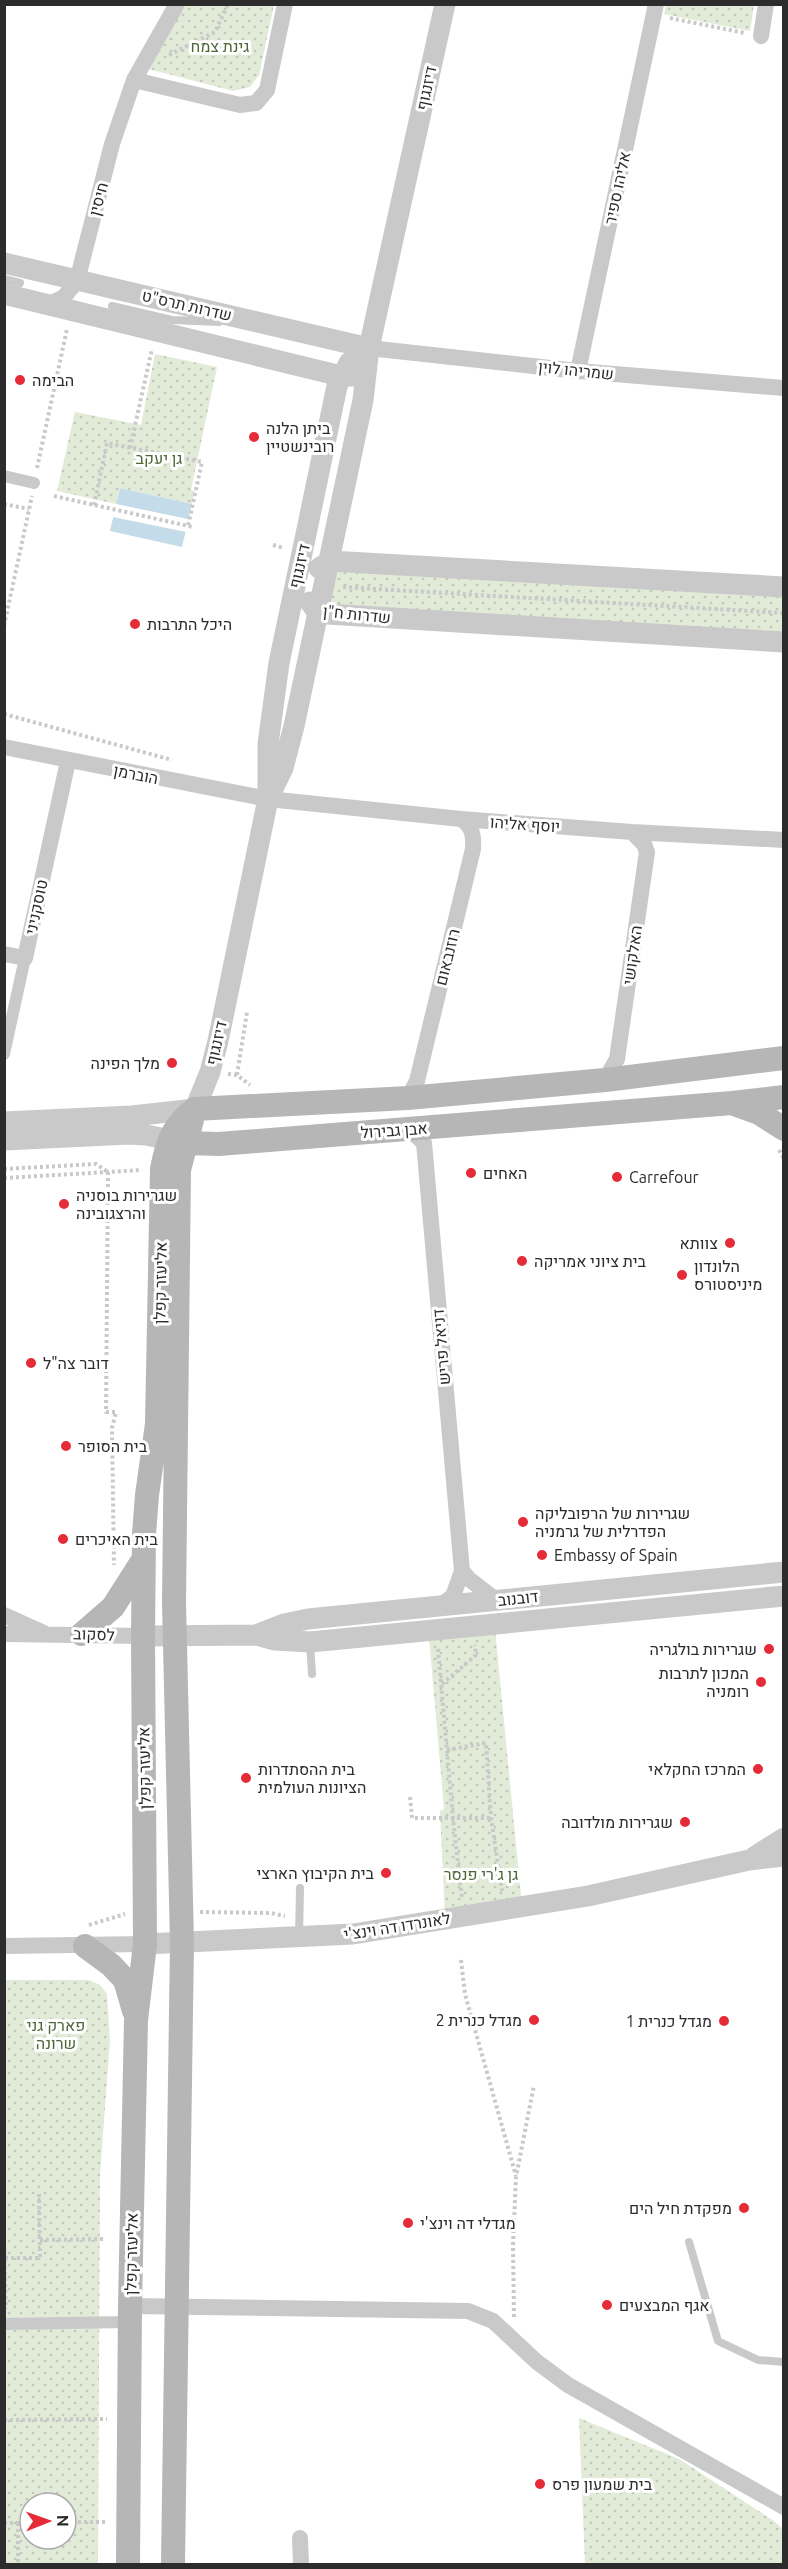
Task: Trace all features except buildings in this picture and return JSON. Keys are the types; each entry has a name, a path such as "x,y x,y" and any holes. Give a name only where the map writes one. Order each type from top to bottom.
{"main road":[{"name":"אבן גבירול","path":"195,1109 408,1098 605,1080 783,1058"},
{"name":"אבן גבירול","path":"177,1141 219,1144 409,1130 732,1103 783,1096"},
{"path":"732,1103 759,1113 783,1129"},
{"name":"אליעזר קפלן","path":"128,2565 136,2020 146,1944 143,1636 145,1510 157,1424 162,1169 195,1109"},
{"name":"אליעזר קפלן","path":"173,2565 182,1943 175,1635 179,1170 177,1141"},
{"path":"82,1634 113,1607 144,1558"},
{"path":"85,1946 111,1965 125,1980 136,2020"}],"street":[{"name":"חיסין","path":"77,280 112,144 136,75 177,4"},
{"path":"136,75 240,105 256,103 267,90 285,4"},
{"name":"דיזנגוף","path":"268,799 279,780 286,757 330,561 367,373 369,348 445,4"},
{"path":"761,36 766,4"},
{"name":"אליהו ספיר","path":"578,371 655,10"},
{"name":"שדרות תרס\"ט","path":"4,263 369,348"},
{"path":"48,305 64,297 77,280"},
{"name":"שדרות תרס\"ט","path":"12,288 48,305 341,376 367,373"},
{"name":"דיזנגוף","path":"195,1109 210,1072 218,1041 268,799 269,734 279,663 341,376 349,363 369,348"},
{"name":"שמריהו לוין","path":"369,348 578,371 783,388"},
{"path":"4,476 34,483"},
{"path":"296,582 330,561 783,587"},
{"name":"שדרות ח\"ן","path":"296,582 318,613 783,642"},
{"name":"הוברמן","path":"4,747 268,799"},
{"name":"טוסקניני","path":"4,1054 68,761"},
{"name":"יוסף אליהו","path":"268,799 461,819 632,832 783,840"},
{"name":"רוזנבאום","path":"408,1098 417,1081 473,849 472,832 468,824 461,819"},
{"name":"האלקושי","path":"605,1080 617,1059 647,852 644,844 632,832"},
{"path":"4,954 25,958"},
{"name":"אבן גבירול","path":"4,1122 132,1116 195,1109"},
{"name":"דניאל פריש","path":"409,1130 424,1143 462,1571 453,1596 440,1606"},
{"name":"אבן גבירול","path":"4,1140 129,1134 177,1141"},
{"path":"462,1571 496,1600"},
{"name":"דובנוב","path":"256,1635 284,1624 308,1619 783,1572"},
{"name":"דובנוב","path":"143,1636 256,1635 275,1640 310,1642 414,1636 474,1626 783,1596"},
{"name":"לסקוב","path":"4,1615 45,1633"},
{"name":"לסקוב","path":"4,1634 143,1636"},
{"path":"749,1860 783,1839"},
{"name":"לאונרדו דה וינצ'י","path":"4,1946 182,1943 353,1934 588,1896 749,1860 783,1856"},
{"path":"5,2324 130,2314 177,2306 468,2311 493,2320 537,2362 568,2385 783,2507"},
{"path":"300,2538 301,2565"}],"lane":[{"path":"4,279 12,288"},
{"path":"112,306 172,320 271,324"},
{"path":"310,1642 312,1674"},
{"path":"299,1937 300,1888"},
{"path":"689,2242 718,2341 758,2360 783,2362"}],"path":[{"path":"136,75 215,32 228,4"},
{"path":"655,10 761,36"},
{"path":"130,448 156,331"},
{"path":"54,496 190,527 202,462 107,443 94,505"},
{"path":"4,504 29,509"},
{"path":"324,585 783,613"},
{"path":"4,714 175,760"},
{"path":"4,1169 96,1164 108,1172"},
{"path":"4,1178 162,1169"},
{"path":"108,1172 106,1412 116,1412"},
{"path":"441,1685 476,1655 474,1626"},
{"path":"414,1636 441,1685 464,1915"},
{"path":"447,1750 486,1743 491,1818 502,1890"},
{"path":"410,1797 412,1818 491,1818"},
{"path":"181,1911 271,1912"},
{"path":"461,1960 465,1994 516,2177"},
{"path":"514,2339 513,2245 516,2177 534,2085"},
{"path":"5,2258 40,2258 39,2193"},
{"path":"40,2240 105,2239"},
{"path":"4,2242 5,2324"},
{"path":"4,2420 107,2419"},
{"path":"78,2522 106,2522"},
{"path":"4,2523 18,2523"}],"green space":[{"path":"666,4 754,5 750,31 664,14"},
{"name":"גינת צמח","path":"186,5 274,5 259,75 250,87 233,91 145,68"},
{"name":"גן יעקב","path":"155,354 217,367 191,490 195,491 192,504 120,488 116,504 57,491 75,412 141,425"},
{"path":"335,565 783,592 783,636 325,608"},
{"name":"גן ג'רי פנסר","path":"495,1629 522,1906 445,1918 440,1811 444,1809 429,1637"},
{"name":"פארק גני שרונה","path":"5,1980 89,1980 100,1985 107,1994 110,2041 100,2174 98,2564 5,2564"},
{"path":"579,2418 679,2459 774,2521 783,2529 783,2564 585,2564"}],"water":[{"path":"120,488 192,504 182,547 110,531"}],"pier":[{"path":"116,504 188,519 186,532 113,517"}],"place":[{"name":"הבימה","path":"20,380"},
{"name":"ביתן הלנה רובינשטיין","path":"254,437"},
{"name":"היכל התרבות","path":"135,624"},
{"name":"מלך הפינה","path":"172,1063"},
{"name":"האחים","path":"471,1173"},
{"name":"Carrefour","path":"617,1177"},
{"name":"שגרירות בוסניה והרצגובינה","path":"64,1204"},
{"name":"צוותא","path":"730,1243"},
{"name":"בית ציוני אמריקה","path":"522,1261"},
{"name":"הלונדון מיניסטורס","path":"682,1275"},
{"name":"דובר צה\"ל","path":"31,1363"},
{"name":"בית הסופר","path":"66,1446"},
{"name":"שגרירות של הרפובליקה הפדרלית של גרמניה","path":"523,1522"},
{"name":"בית האיכרים","path":"63,1539"},
{"name":"Embassy of Spain","path":"542,1555"},
{"name":"שגרירות בולגריה","path":"769,1649"},
{"name":"המכון לתרבות רומניה","path":"761,1682"},
{"name":"המרכז החקלאי","path":"758,1769"},
{"name":"בית ההסתדרות הציונות העולמית","path":"246,1778"},
{"name":"שגרירות מולדובה","path":"685,1822"},
{"name":"בית הקיבוץ הארצי","path":"386,1873"},
{"name":"מגדל כנרית 2","path":"534,2020"},
{"name":"מגדל כנרית 1","path":"724,2021"},
{"name":"מפקדת חיל הים","path":"744,2208"},
{"name":"מגדלי דה וינצ'י","path":"408,2223"},
{"name":"אגף המבצעים","path":"607,2305"},
{"name":"בית שמעון פרס","path":"540,2484"}]}
